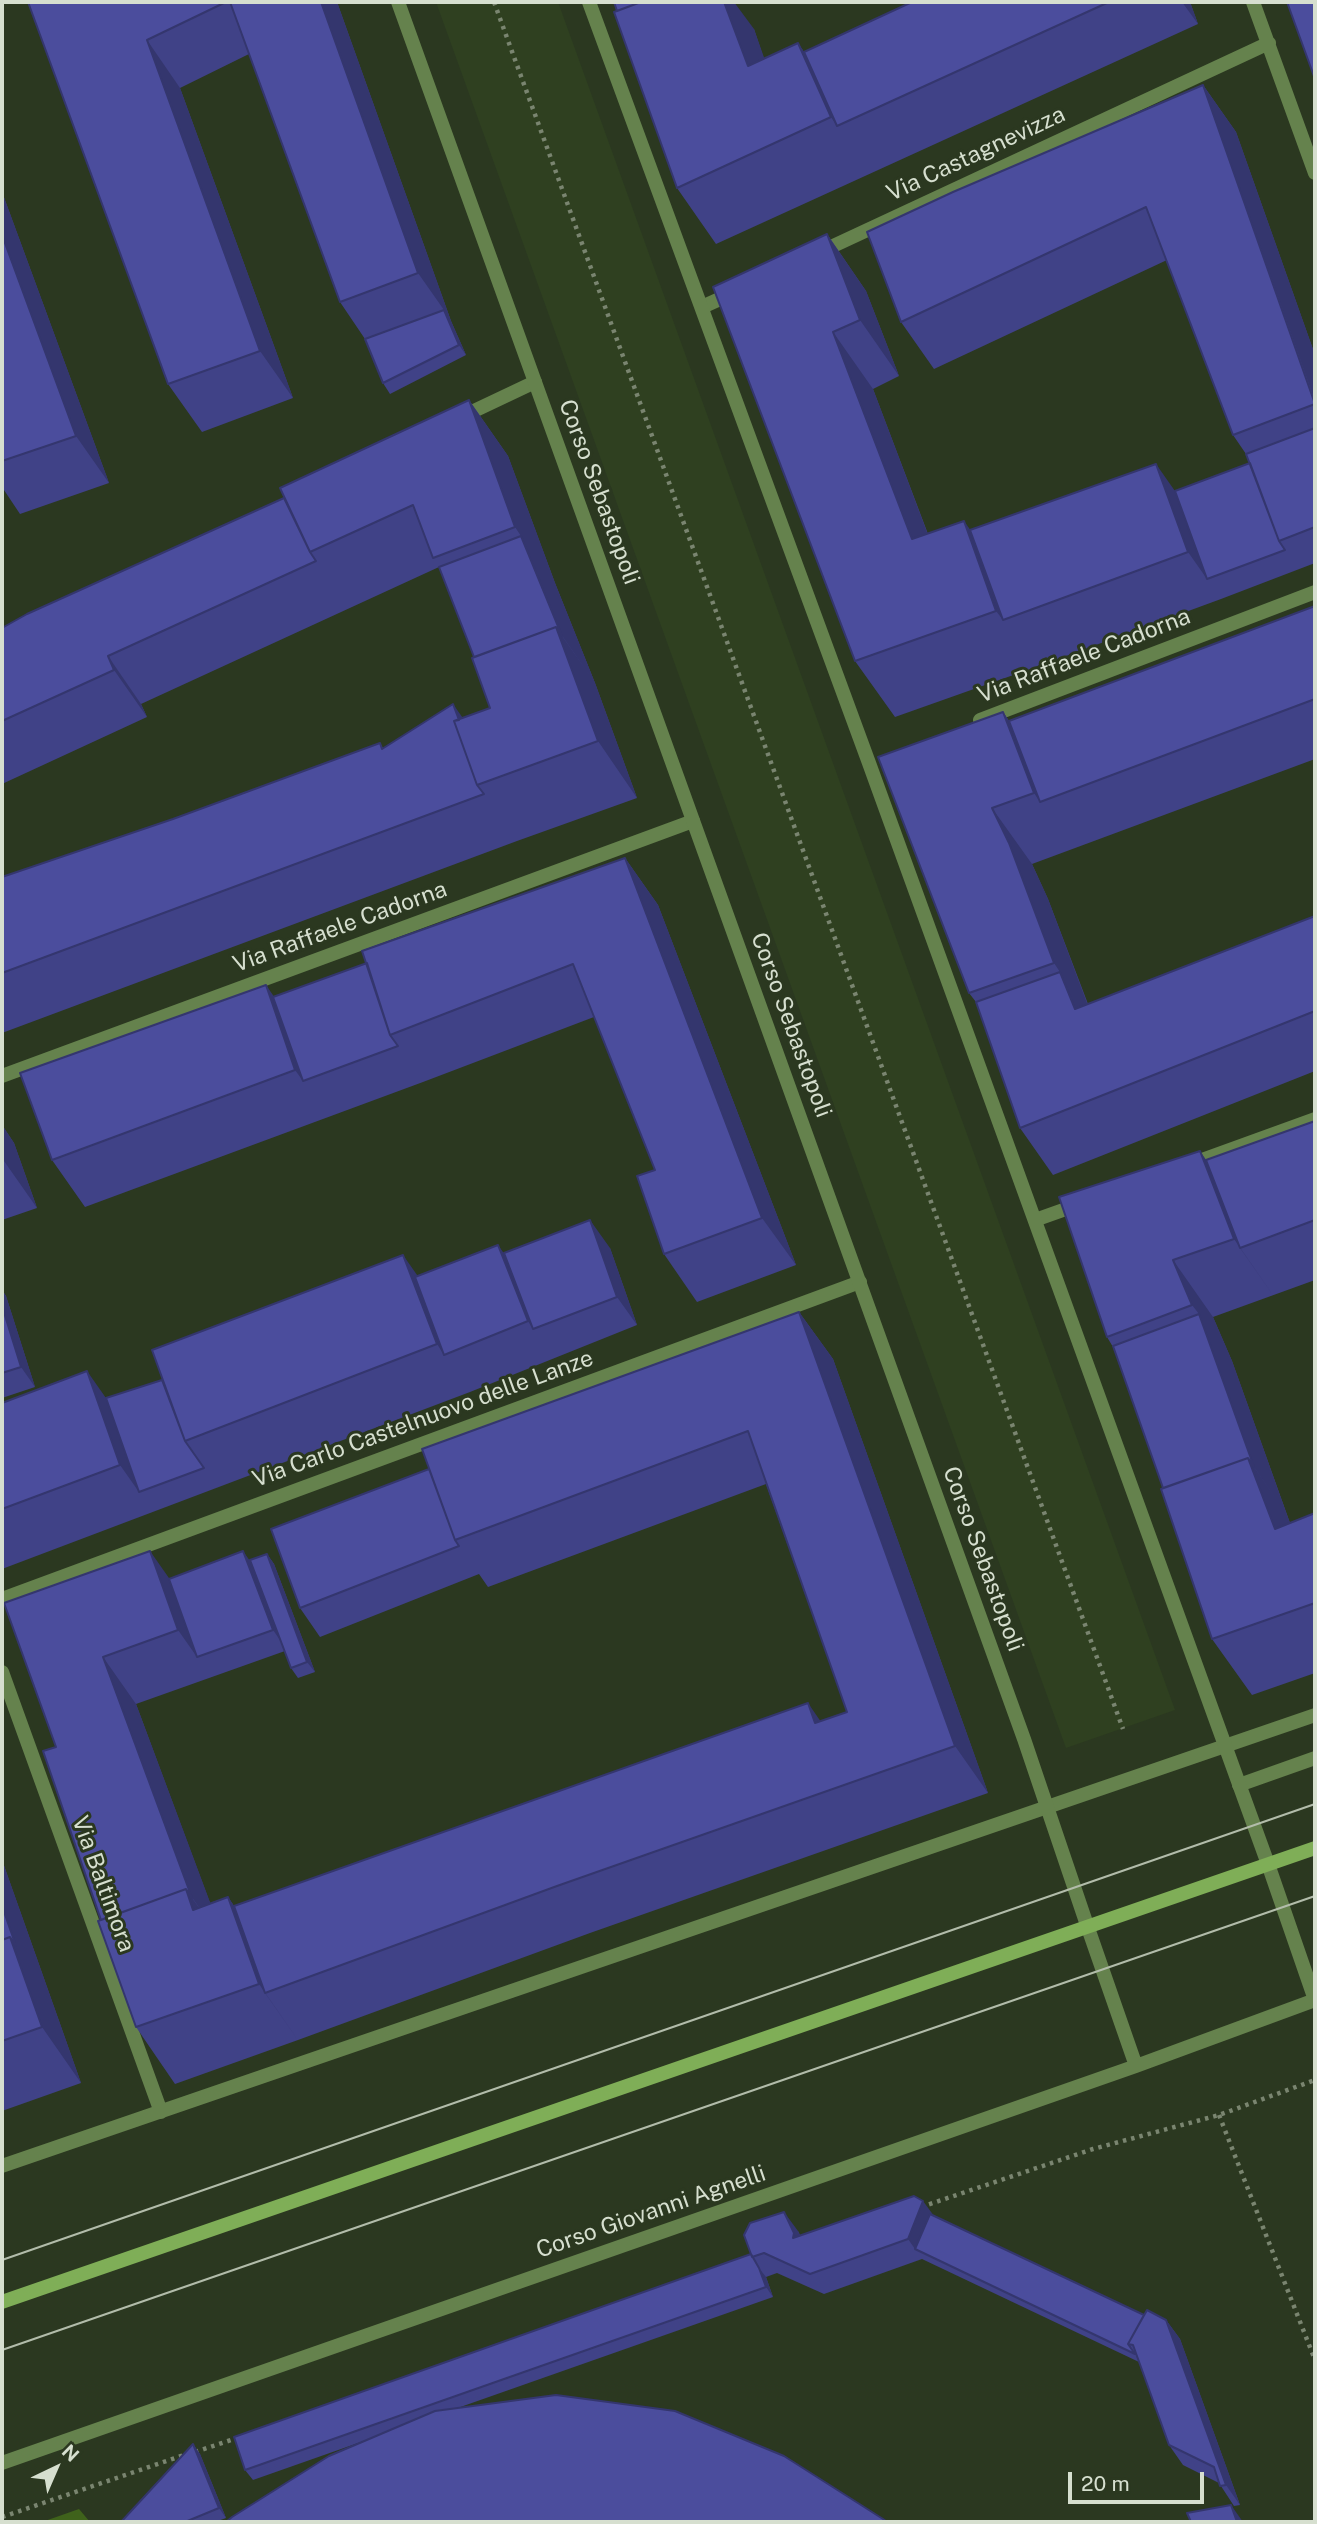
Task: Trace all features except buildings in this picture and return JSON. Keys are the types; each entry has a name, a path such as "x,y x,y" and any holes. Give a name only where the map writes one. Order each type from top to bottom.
{"main road":[{"path":"2,2302 1315,1848"}],"street":[{"name":"Corso Sebastopoli","path":"398,2 860,1282 1048,1808 1136,2066"},
{"path":"589,2 869,763 1315,2000"},
{"path":"1253,2 1315,173"},
{"name":"Via Castagnevizza","path":"806,258 1269,43"},
{"path":"702,307 743,288"},
{"path":"439,427 535,382"},
{"name":"Via Raffaele Cadorna","path":"963,727 1315,592"},
{"path":"869,763 887,756"},
{"name":"Via Raffaele Cadorna","path":"2,1076 693,821"},
{"path":"1171,1171 1315,1119"},
{"path":"1035,1220 1091,1200"},
{"name":"Via Carlo Castelnuovo delle Lanze","path":"2,1599 860,1282"},
{"name":"Via Baltimora","path":"2,1672 161,2112"},
{"path":"2,2166 1315,1715"},
{"path":"1239,1785 1315,1758"},
{"name":"Corso Giovanni Agnelli","path":"2,2463 1136,2066 1315,2000"}],"path":[{"path":"494,2 1123,1729"},
{"path":"909,2211 1093,2149 1219,2115 1315,2080"},
{"path":"1219,2115 1315,2360"},
{"path":"2,2517 251,2432"}],"shaded area":[{"path":"436,2 558,2 1175,1710 1066,1748"}],"green space":[{"path":"79,2509 90,2522 42,2522"}],"tram line":[{"path":"2,2260 1315,1804"},
{"path":"2,2350 1315,1896"}]}
